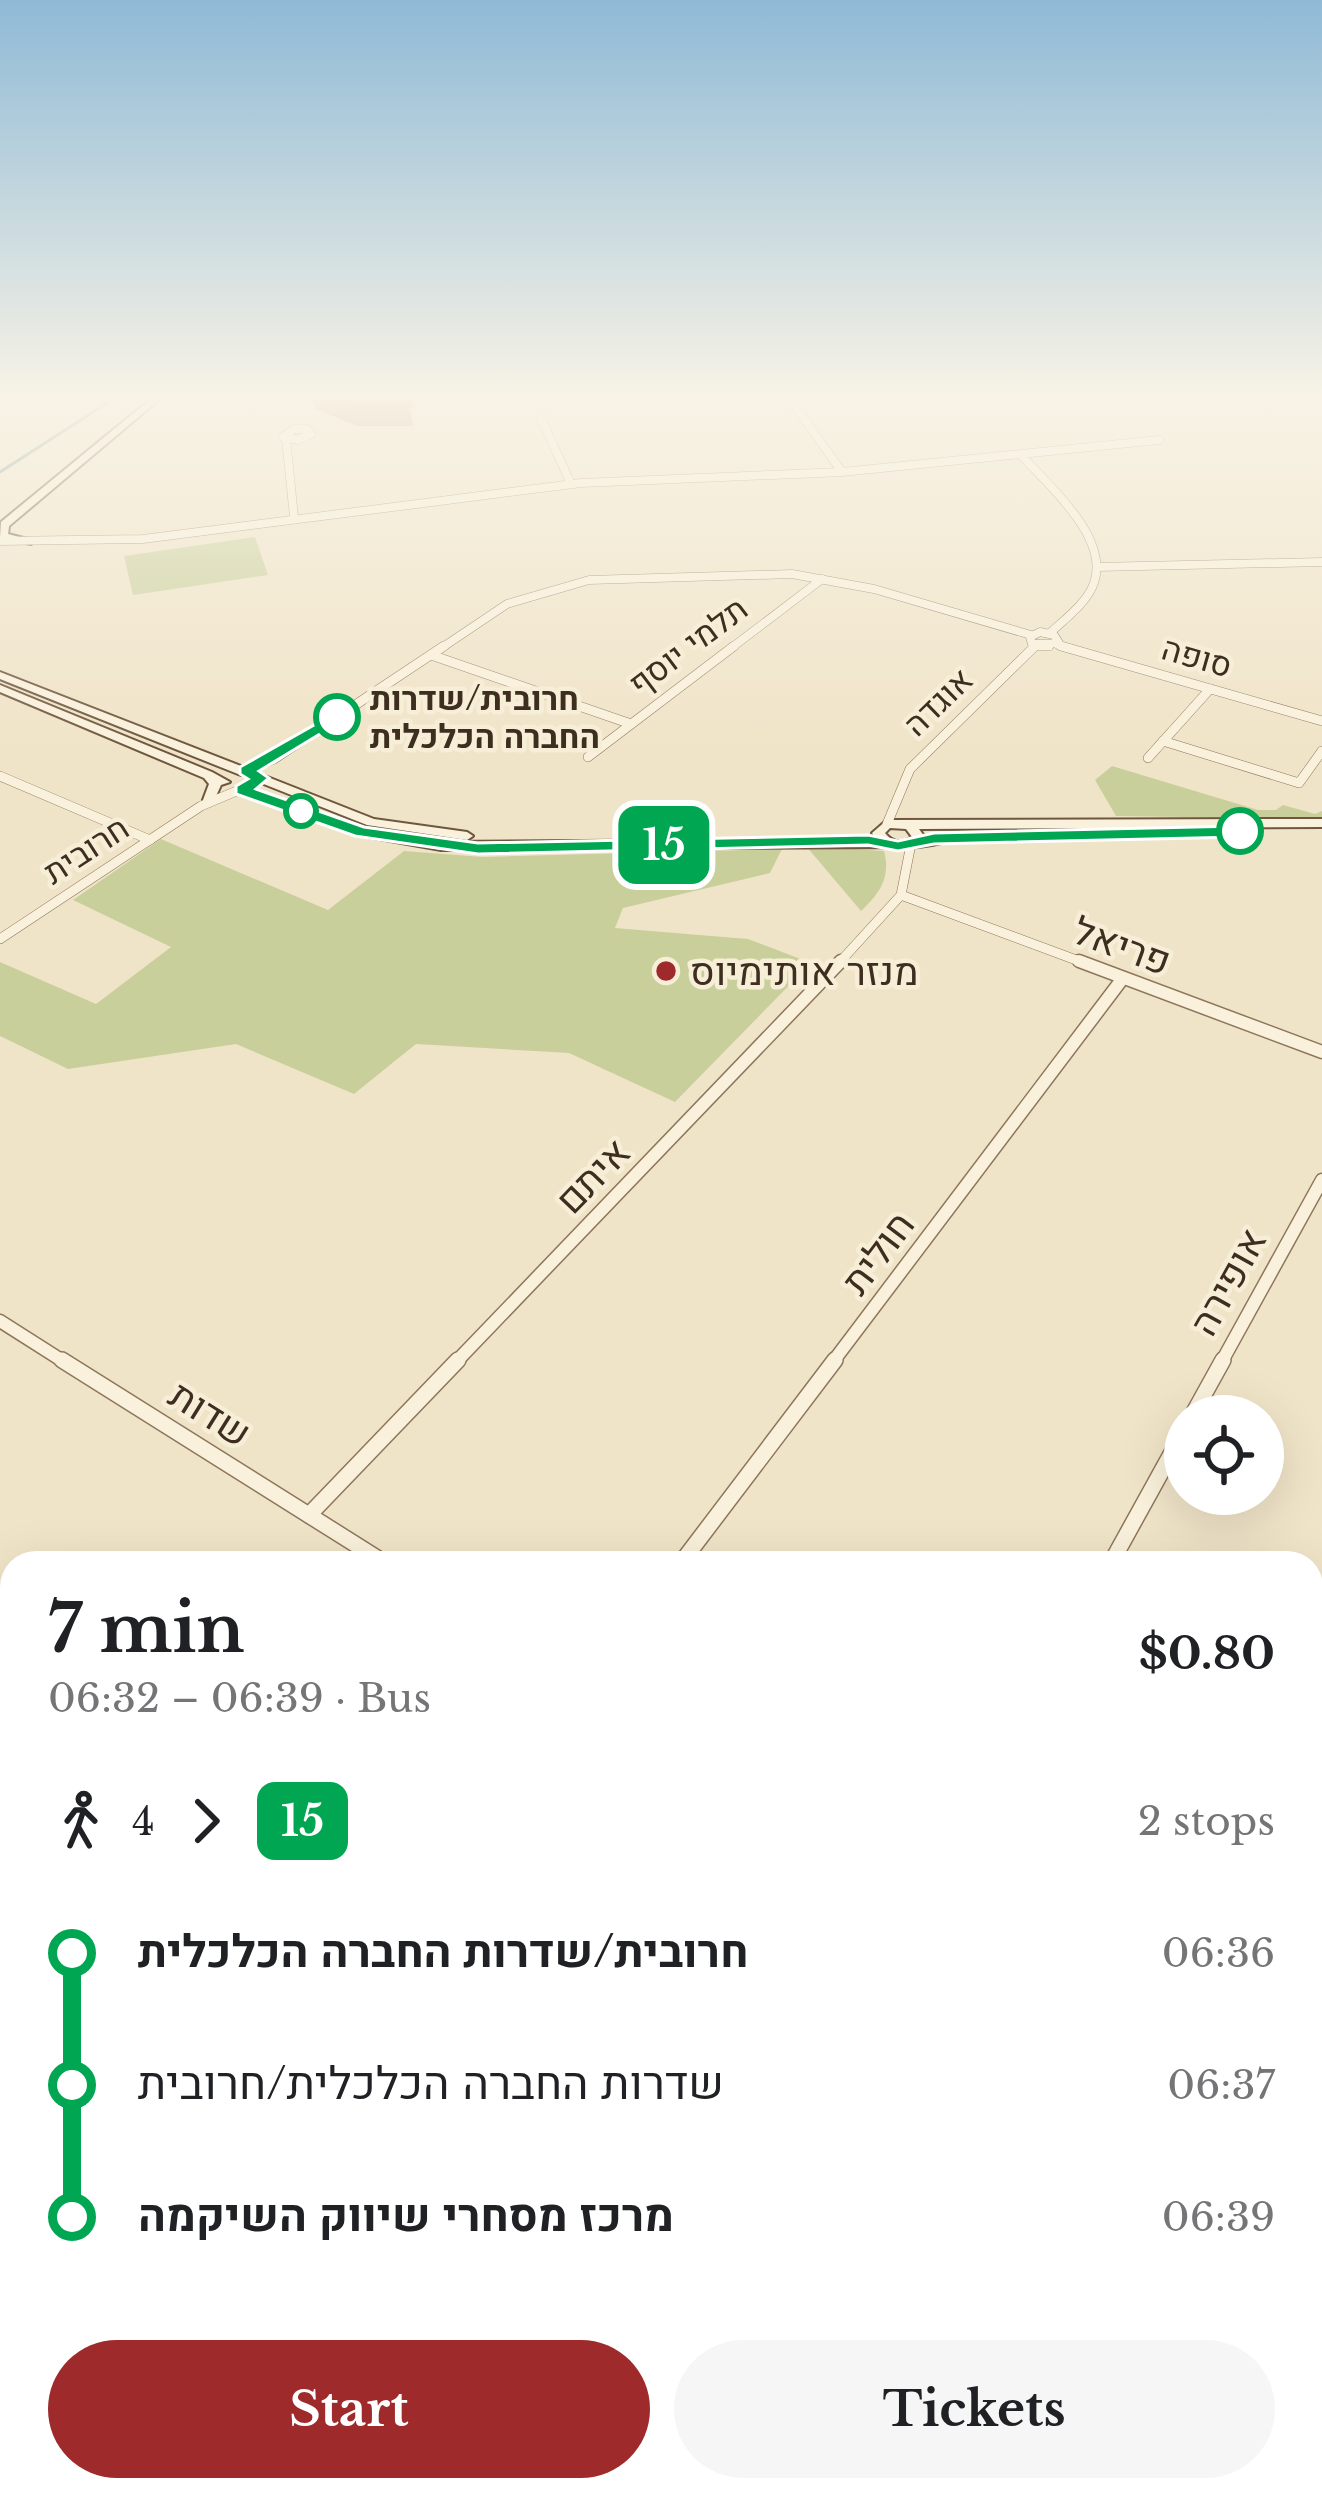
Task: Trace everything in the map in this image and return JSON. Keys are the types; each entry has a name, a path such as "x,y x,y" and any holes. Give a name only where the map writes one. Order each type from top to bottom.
{"main road":[{"path":"1,522 2,536 24,542"},
{"path":"0,544 24,542"},
{"path":"0,675 355,817 446,835 1322,823"},
{"path":"0,688 241,790 361,832 441,846 893,831 919,835 914,843"},
{"path":"202,771 215,784 205,803"},
{"path":"224,783 252,774"},
{"path":"241,790 252,774"},
{"path":"893,831 914,843 1240,831 1322,833"}],"street":[{"path":"24,542 143,539 314,515"},
{"path":"252,774 508,604 570,583 630,576 757,573 822,579 1034,640 1050,633 1092,588 1096,567 1085,533 1070,515"},
{"path":"1096,567 1322,562"},
{"name":"תלמי יוסף","path":"588,757 822,579"},
{"path":"1050,633 1059,638 1058,645"},
{"name":"סופה","path":"1034,640 1322,721"},
{"name":"אוגדה","path":"893,831 898,789 910,769 1034,640"},
{"path":"431,655 631,724"},
{"path":"1148,758 1210,689"},
{"path":"1163,741 1299,783 1322,751"},
{"path":"0,776 150,840"},
{"name":"חרובית","path":"0,939 205,803 224,783"},
{"name":"חרובית","path":"205,803 241,790"},
{"path":"893,831 905,871"},
{"path":"901,895 914,843"},
{"name":"פריאל","path":"901,895 1322,1052"},
{"name":"איתם","path":"309,1515 901,895"},
{"name":"חולית","path":"690,1551 1124,978"},
{"name":"אופירה","path":"1204,1395 1322,1180"},
{"name":"שדות","path":"0,1322 366,1551"},
{"path":"1118,1551 1164,1467"}],"green space":[{"path":"255,537 268,575 133,595 124,556"},
{"path":"1112,766 1258,810 1283,805 1315,814 1322,811 1322,819 1116,816 1095,780"},
{"path":"161,839 328,910 404,851 483,857 782,849 770,873 623,908 615,928 748,939 811,963 675,1102 569,1053 416,1044 354,1094 236,1044 68,1069 0,1036 0,962 96,1004 171,947 73,900"},
{"path":"806,846 884,851 885,877 861,911"}],"bus line":[{"name":"15","path":"337,717 246,771 260,778 242,790 361,832 420,844 478,848 868,840 898,846 934,838 1240,831"}],"place":[{"name":"חרובית/שדרות החברה הכלכלית","path":"337,717"},
{"name":"מנזר אותימיוס","path":"666,971"}]}
